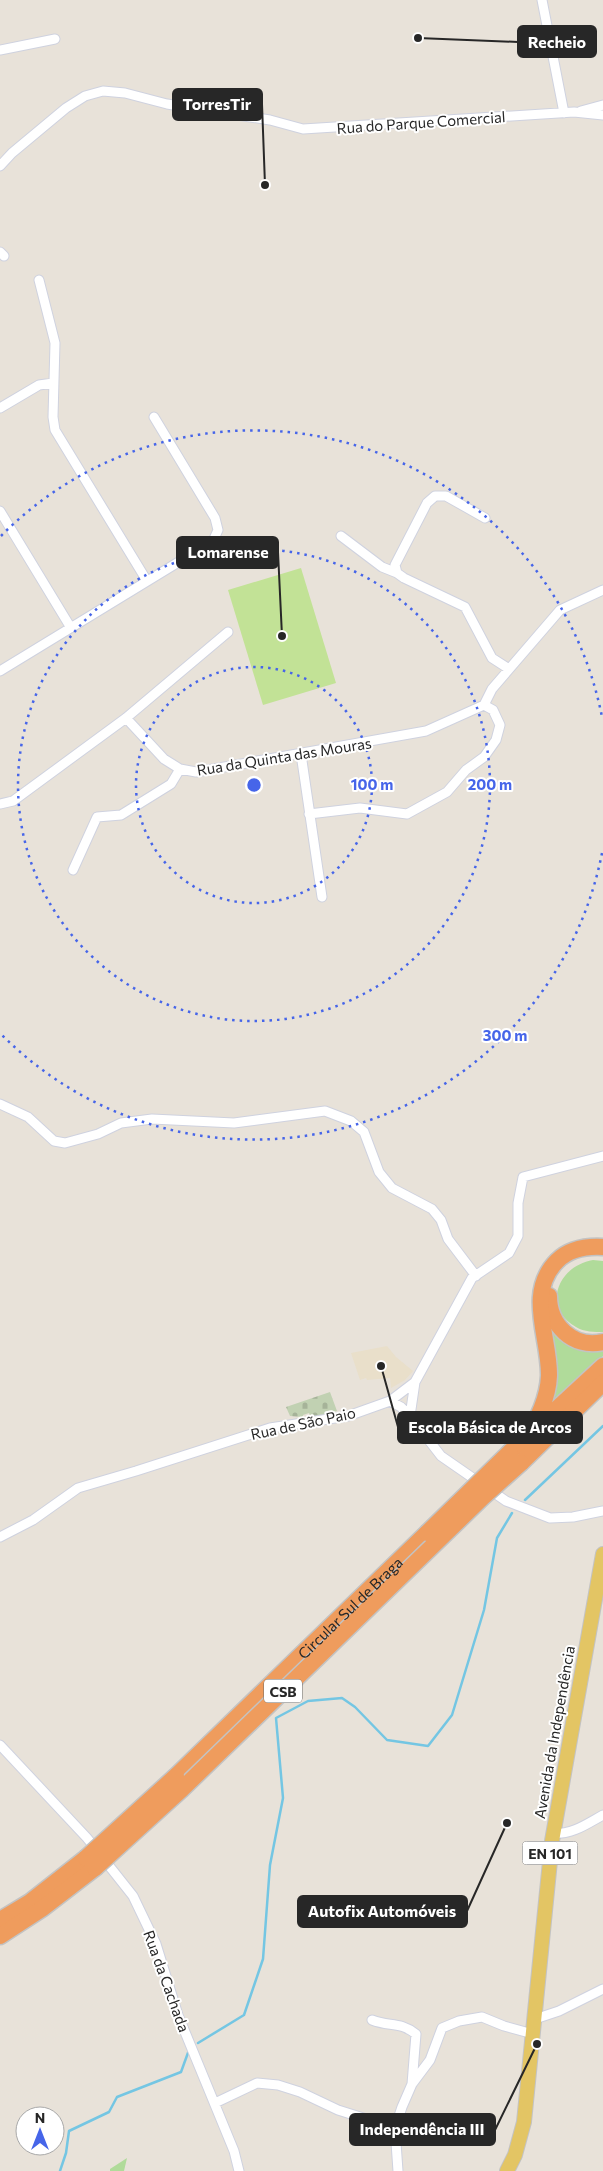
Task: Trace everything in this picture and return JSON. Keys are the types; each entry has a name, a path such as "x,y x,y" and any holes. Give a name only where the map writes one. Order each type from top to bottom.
{"highway":[{"path":"527,1437 542,1406 548,1386 549,1366 541,1306 544,1280 552,1266 567,1254 584,1247 603,1247"},
{"path":"603,1254 581,1256 567,1264 556,1276 549,1298 554,1320 563,1332 577,1341 587,1343 603,1342"},
{"name":"Circular Sul de Braga","path":"516,1457 527,1437 603,1366"},
{"name":"Circular Sul de Braga","path":"0,1936 43,1908 90,1863 182,1789 468,1511 516,1457 603,1383"},
{"path":"0,1911 24,1897 74,1861 90,1863"},
{"name":"Circular Sul de Braga","path":"0,1920 90,1863"}],"main road":[{"name":"Avenida da Independência","path":"507,2171 515,2154 524,2122 542,1928 553,1834 603,1554"}],"street":[{"path":"542,0 564,113"},
{"path":"0,50 55,39"},
{"name":"Rua do Parque Comercial","path":"0,166 45,125 85,96 103,91 125,93 166,104 270,120 303,129 574,112"},
{"path":"574,112 603,106"},
{"path":"574,112 603,115"},
{"path":"39,280 55,343 55,430 147,581"},
{"path":"0,408 39,385 54,383"},
{"path":"0,671 213,541 218,530 215,518 154,417"},
{"path":"397,573 395,565 398,556 426,503 435,496 446,496 485,518"},
{"path":"0,512 70,628"},
{"path":"341,536 382,566 465,607 492,658 509,669"},
{"path":"310,814 360,808 407,814 447,792 466,770 484,757 496,740 500,725 493,710 484,705 492,689 560,610 603,590"},
{"path":"0,804 13,800 126,718 228,632"},
{"name":"Rua da Quinta das Mouras","path":"126,718 164,759 180,769 196,772 426,731 484,705"},
{"path":"301,754 322,896"},
{"path":"73,870 98,817 122,815 171,784 180,769"},
{"path":"0,1104 28,1118 54,1141 65,1143 98,1134 121,1123 152,1118 234,1123 325,1111 351,1121 364,1132 379,1172 392,1188 432,1209 441,1220 448,1239 476,1276"},
{"name":"Rua de São Paio","path":"0,1537 33,1520 78,1488 270,1428 348,1416 390,1401 415,1382 472,1278 509,1253 518,1236 518,1203 523,1177 603,1156"},
{"path":"410,1416 415,1382"},
{"path":"390,1401 401,1407 410,1416 440,1456 506,1501 550,1518 573,1517 603,1511"},
{"name":"Rua da Cachada","path":"0,1745 88,1838 133,1896 156,1944 178,2015 234,2151 239,2171"},
{"path":"553,1834 566,1834 586,1826 603,1815"},
{"path":"535,2019 559,2011 602,1992"},
{"path":"398,2171 395,2128 412,2084 430,2060 442,2028 459,2021 482,2017 504,2026 533,2034"},
{"path":"372,2020 386,2025 396,2024 408,2027 416,2034 412,2084"},
{"path":"214,2103 257,2084 278,2085 300,2092 338,2110 395,2128"}],"shaded area":[{"path":"387,1346 396,1357 413,1371 405,1380 391,1388 390,1378 367,1380 366,1378 360,1380 351,1353"}],"green space":[{"path":"301,568 336,683 263,705 228,590"},
{"path":"593,1260 603,1261 603,1332 586,1331 576,1327 565,1319 559,1309 557,1299 558,1288 571,1270"},
{"path":"547,1318 603,1348 603,1356 548,1408"},
{"path":"330,1392 337,1411 311,1418 309,1413 303,1415 303,1417 290,1416 286,1407"},
{"path":"127,2158 124,2171 110,2171 110,2169"}],"waterway":[{"path":"525,1500 603,1426"},
{"path":"198,2043 244,2015 263,1959 270,1865 283,1798 276,1718 308,1701 342,1698 355,1707 387,1740 428,1746 452,1715 484,1610 497,1538 512,1513"},
{"path":"60,2171 66,2153 69,2131 109,2112 117,2097 181,2072 189,2050"}],"place":[{"name":"Recheio","path":"418,38"},
{"name":"TorresTir","path":"265,185"},
{"name":"Lomarense","path":"282,636"},
{"name":"Escola Básica de Arcos","path":"381,1366"},
{"name":"Autofix Automóveis","path":"507,1823"},
{"name":"Independência III","path":"537,2044"}]}
